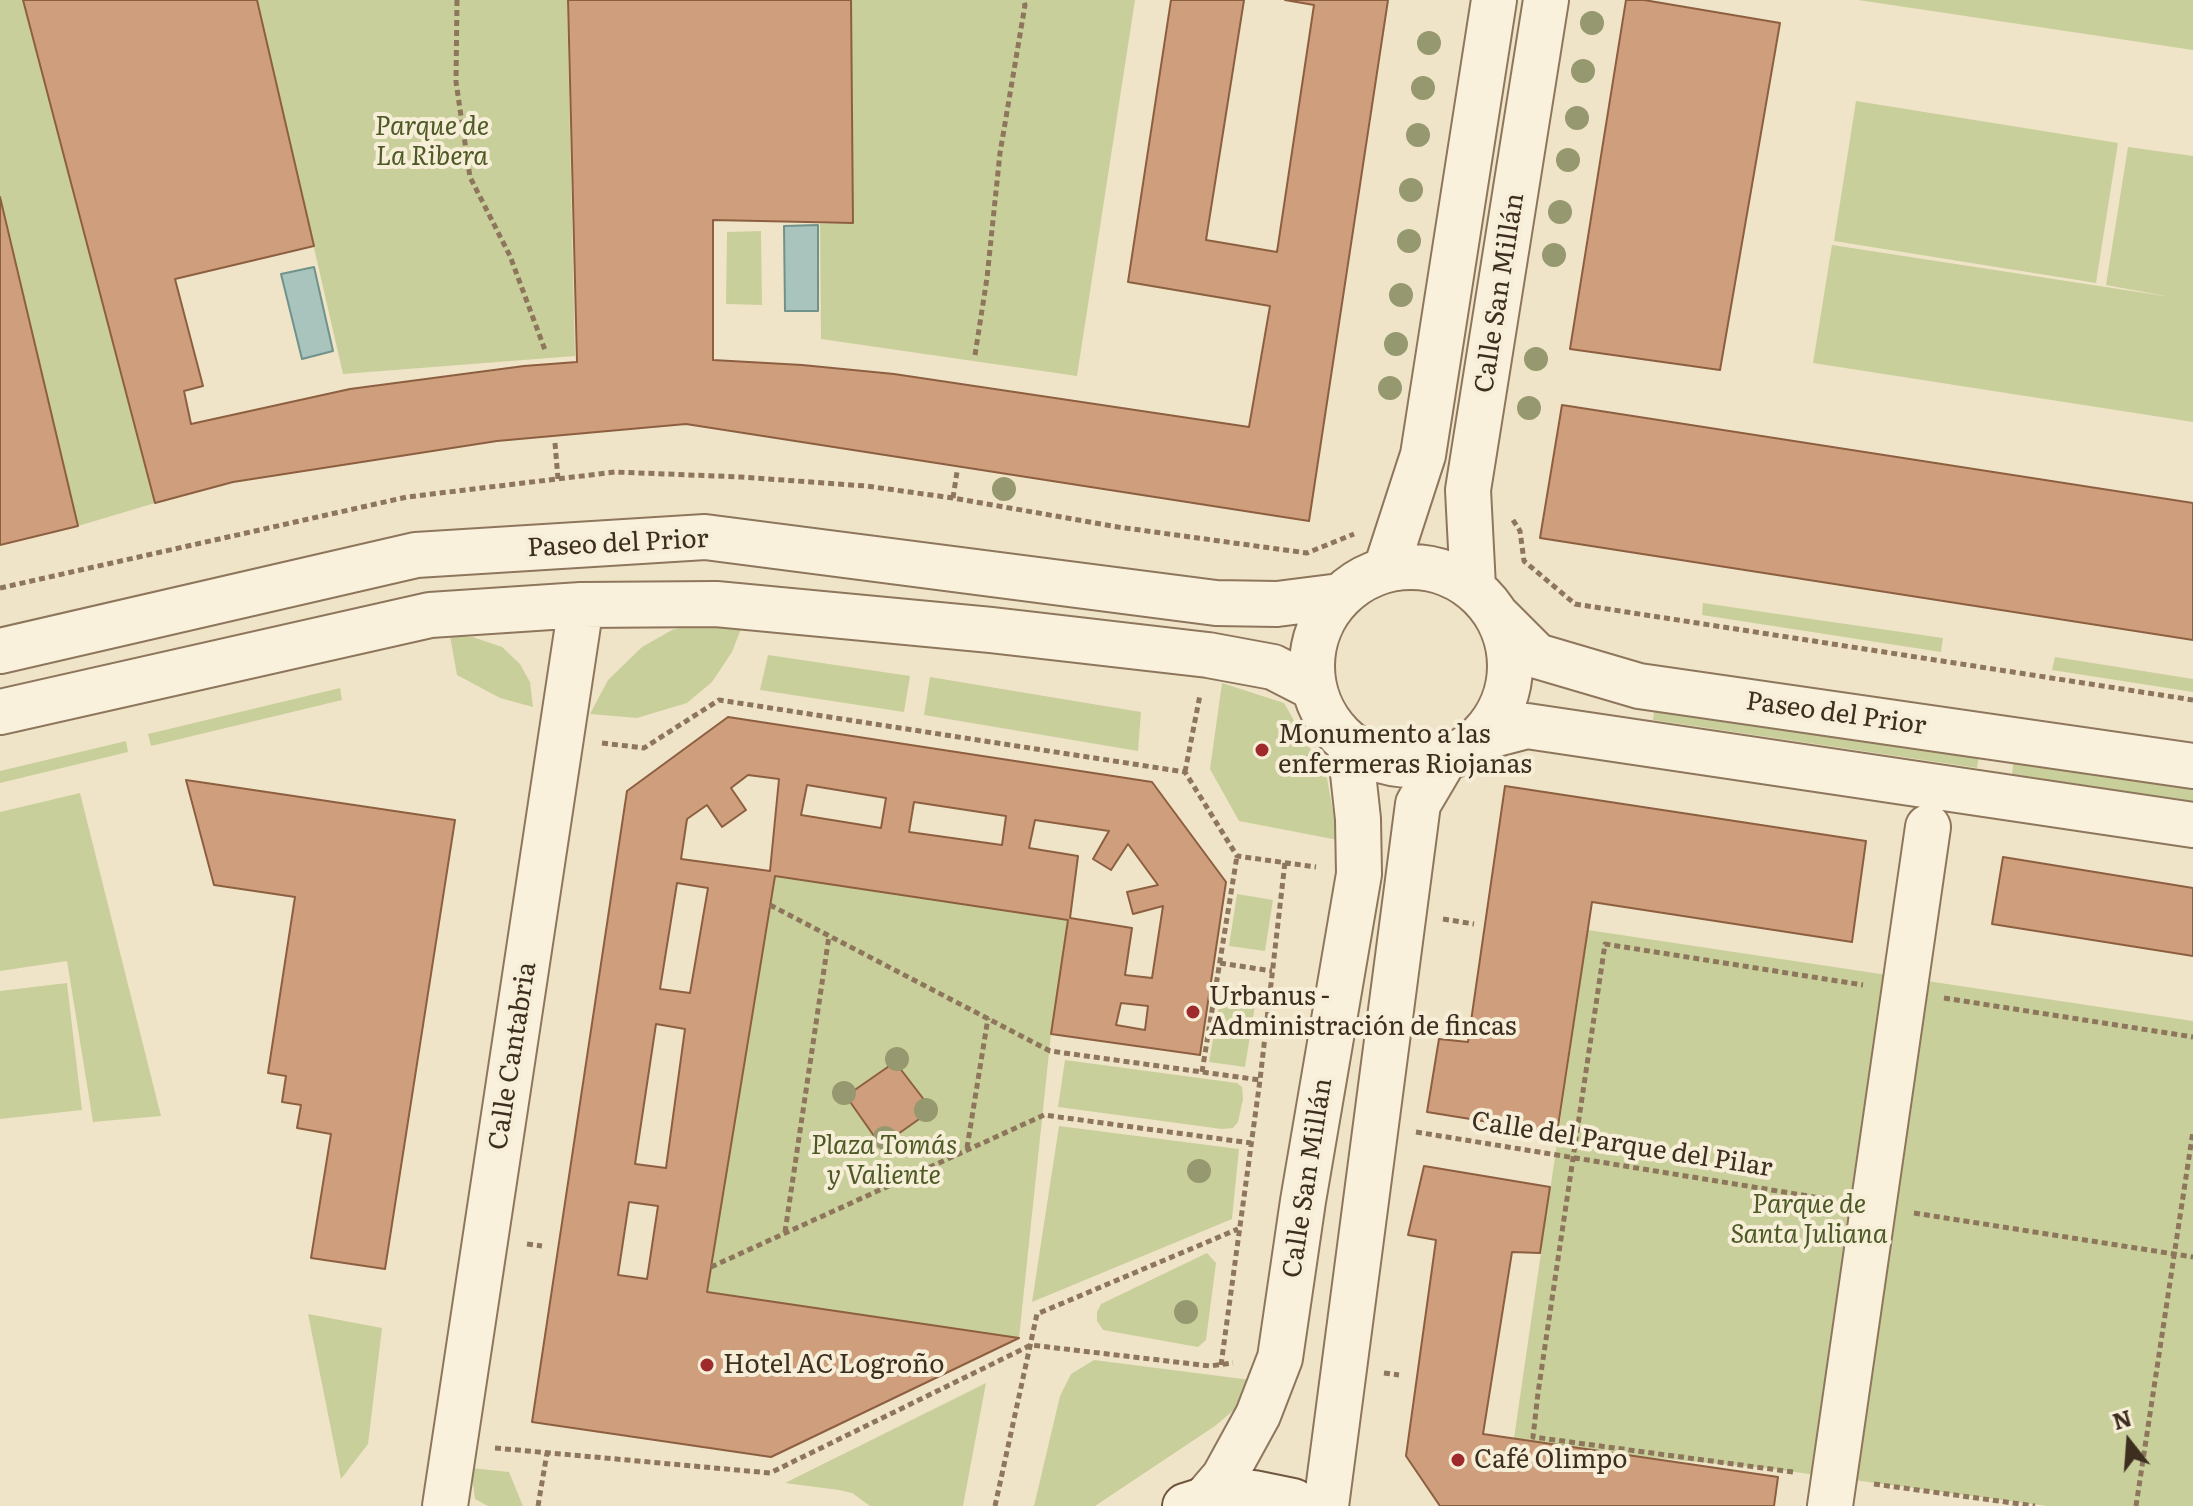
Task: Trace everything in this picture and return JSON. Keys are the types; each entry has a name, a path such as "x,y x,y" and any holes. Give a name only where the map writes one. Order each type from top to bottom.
{"street":[{"name":"Calle San Millán","path":"1386,569 1423,455 1494,0"},
{"name":"Calle San Millán","path":"1486,602 1468,490 1546,0"},
{"name":"Paseo del Prior","path":"0,651 416,555 705,537 1216,603 1277,604 1340,596"},
{"path":"1417,566 1446,573 1486,602 1509,647 1510,680 1500,711 1481,738 1464,751 1444,760 1412,766 1379,761 1350,746 1333,729 1320,709 1312,687 1311,654 1321,623 1340,596 1361,579 1386,569 1417,566"},
{"name":"Paseo del Prior","path":"1486,602 1537,656 1639,686 2193,766"},
{"path":"0,712 430,615 581,605 716,604 991,630 1208,655 1273,667 1312,687"},
{"name":"Calle Cantabria","path":"445,1506 581,605"},
{"path":"1481,738 1527,726 2193,825"},
{"name":"Calle San Millán","path":"1196,1502 1224,1477 1258,1415 1280,1358 1303,1201 1359,874 1358,819 1350,746"},
{"path":"1326,1506 1418,804 1444,760"},
{"path":"1832,1492 1928,827"},
{"path":"1196,1502 1226,1493 1254,1493 1293,1501 1302,1506"}],"path":[{"path":"457,0 456,82 470,177 510,256 545,350"},
{"path":"975,355 987,278 1000,153 1025,5 1023,0"},
{"path":"555,443 558,479"},
{"path":"953,498 957,472"},
{"path":"1468,490 1498,497 1520,531 1524,561 1575,604 2193,700"},
{"path":"1202,1072 1237,856 1185,772 1208,655"},
{"path":"561,738 644,748 719,700 1185,772"},
{"path":"1237,856 1359,874"},
{"path":"1221,1365 1260,1080 1285,862"},
{"path":"770,905 1050,1051 1260,1080"},
{"path":"785,1233 829,936"},
{"path":"2035,1506 1832,1492 1533,1437 1605,944 2193,1037"},
{"path":"1220,963 1272,971"},
{"path":"967,1149 988,1018"},
{"path":"711,1267 1044,1115 1251,1143"},
{"name":"Calle del Parque del Pilar","path":"1376,1126 2193,1257"},
{"path":"2136,1506 2193,1131"},
{"path":"995,1506 1037,1314 1239,1228"},
{"path":"455,1444 770,1473 1031,1345 1210,1366 1280,1358"},
{"path":"538,1506 547,1453"}],"green space":[{"path":"0,0 23,0 155,503 78,526 0,197"},
{"name":"Parque de La Ribera","path":"257,0 567,0 575,356 343,374"},
{"path":"851,0 1135,0 1077,376 821,339 820,224 853,223"},
{"path":"1858,0 2193,0 2193,50"},
{"path":"1856,101 2118,143 2096,283 1834,241"},
{"path":"2128,147 2193,156 2193,422 1813,363 1832,245 2171,297 2106,285"},
{"path":"761,231 762,305 726,304 727,232"},
{"path":"1703,603 1943,638 1941,652 1702,615"},
{"path":"715,619 744,621 732,652 712,682 687,703 637,718 590,714 608,680 642,647 672,630"},
{"path":"450,636 473,637 502,647 520,664 530,682 533,707 500,698 457,675"},
{"path":"768,655 910,676 904,712 760,690"},
{"path":"2055,657 2193,679 2193,692 2052,670"},
{"path":"930,677 1141,712 1138,751 924,715"},
{"path":"1222,683 1284,703 1327,778 1338,840 1239,821 1210,769"},
{"path":"340,688 342,700 151,746 148,734"},
{"path":"1655,700 1980,750 1977,768 1653,720"},
{"path":"126,741 128,752 0,783 0,771"},
{"path":"2014,756 2193,784 2193,802 2012,774"},
{"path":"80,793 161,1116 93,1122 67,961 0,971 0,812"},
{"name":"Plaza Tomás y Valiente","path":"775,876 1068,920 1051,1034 1019,1338 707,1292"},
{"path":"1237,894 1273,900 1265,951 1229,946"},
{"name":"Parque de Santa Juliana","path":"1588,930 2193,1021 2193,1506 2047,1506 1765,1468 1513,1445"},
{"path":"67,983 82,1110 0,1119 0,991"},
{"path":"1221,994 1256,999 1245,1067 1209,1062"},
{"path":"1065,1060 1237,1083 1242,1087 1243,1099 1238,1122 1233,1128 1222,1129 1058,1107"},
{"path":"1059,1126 1239,1149 1232,1219 1032,1302"},
{"path":"1207,1253 1216,1263 1206,1340 1198,1347 1103,1330 1097,1321 1101,1304"},
{"path":"308,1314 382,1328 368,1444 341,1479"},
{"path":"1094,1360 1251,1380 1235,1409 1215,1426 1095,1506 1034,1506 1060,1396 1071,1374"},
{"path":"986,1383 963,1506 870,1506 852,1493 785,1483"},
{"path":"471,1468 509,1472 523,1506 488,1506 475,1499"}],"water":[{"path":"818,225 818,311 785,311 784,226"},
{"path":"314,267 333,351 302,359 281,274"}],"building":[{"path":"23,0 257,0 314,246 175,279 203,386 184,391 191,424 350,389 577,362 568,0 851,0 853,223 713,220 713,360 894,374 1249,427 1270,306 1128,282 1171,0 1244,0 1206,240 1277,252 1314,5 1285,0 1388,0 1309,521 686,424 497,441 233,482 155,503"},
{"path":"1626,0 1644,0 1780,23 1720,370 1570,349"},
{"path":"0,197 78,526 0,545"},
{"path":"1562,405 2193,503 2193,640 1540,538"},
{"path":"728,717 1152,782 1226,882 1200,1055 1051,1034 1068,920 775,876 707,1292 1019,1338 771,1457 532,1422 627,791","holes":["748,775 779,779 770,871 681,859 687,819 707,805 722,827 746,810 731,788","807,785 886,798 881,828 801,815","914,802 1006,816 1002,845 909,832","1035,820 1109,831 1093,859 1111,870 1128,844 1158,885 1127,892 1133,914 1163,906 1152,978 1125,975 1132,928 1070,918 1078,856 1029,848","677,883 708,888 690,993 660,989","1121,1003 1148,1006 1145,1030 1116,1025","656,1024 685,1029 666,1168 635,1164","629,1202 658,1206 647,1279 618,1275"]},
{"path":"186,780 455,820 385,1269 311,1258 331,1134 297,1128 301,1105 282,1102 286,1076 268,1073 295,897 214,885"},
{"path":"1505,786 1866,841 1852,942 1592,902 1557,1133 1427,1112 1439,1039 1468,1042"},
{"path":"2003,857 2193,888 2193,956 1992,924"},
{"path":"895,1062 932,1110 881,1146 846,1096"},
{"path":"1424,1166 1550,1187 1540,1253 1512,1252 1483,1434 1778,1477 1774,1506 1440,1506 1406,1456 1436,1240 1408,1235"}],"place":[{"name":"Monumento a las enfermeras Riojanas","path":"1262,750"},
{"name":"Urbanus - Administración de fincas","path":"1193,1012"},
{"name":"Hotel AC Logroño","path":"707,1365"},
{"name":"Café Olimpo","path":"1458,1460"}]}
